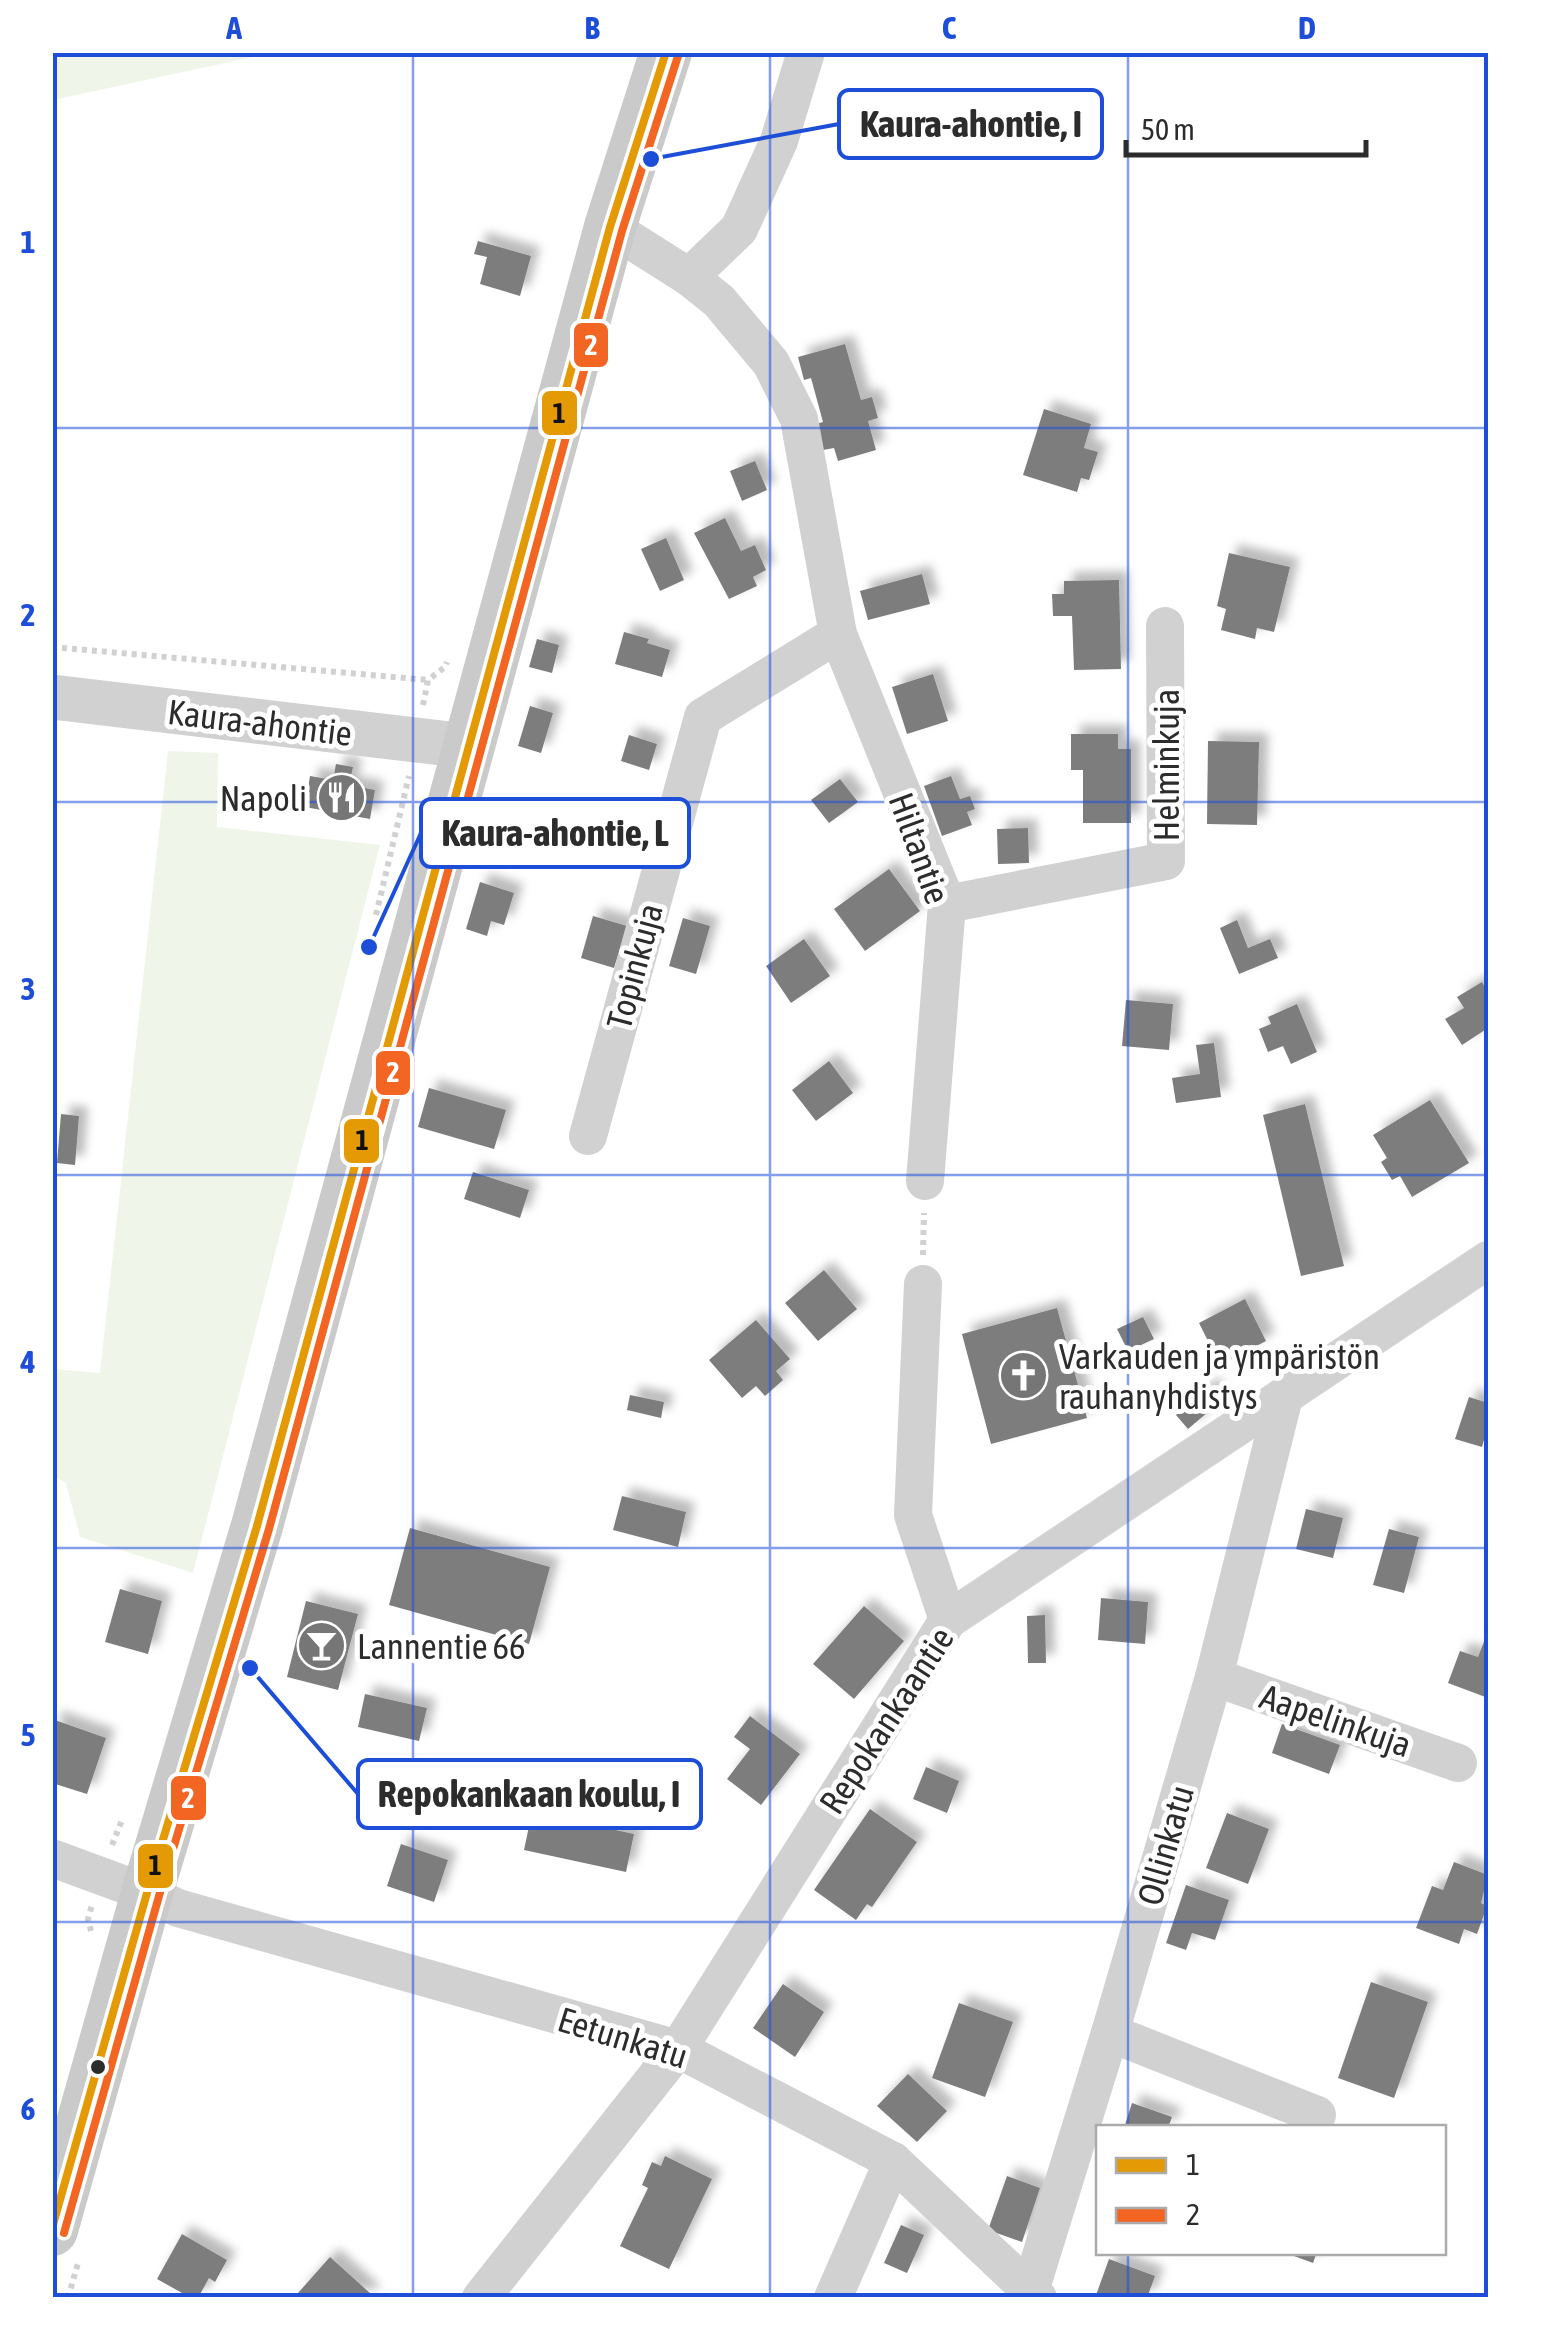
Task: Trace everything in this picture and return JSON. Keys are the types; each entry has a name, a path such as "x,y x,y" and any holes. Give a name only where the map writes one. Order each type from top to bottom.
{"main road":[{"path":"52,2230 257,1526 610,228 666,52"}],"street":[{"path":"689,277 738,229 778,142 806,52"},
{"name":"Hiltantie","path":"610,228 689,277 719,301 771,364 799,419 838,634 947,904 925,1181"},
{"name":"Helminkuja","path":"947,904 1166,861 1166,626"},
{"name":"Topinkuja","path":"588,1136 703,717 838,634"},
{"name":"Kaura-ahontie","path":"52,696 468,746"},
{"name":"Repokankaantie","path":"482,2298 678,2049 948,1620 1488,1260"},
{"path":"923,1284 913,1515 948,1620"},
{"name":"Ollinkatu","path":"1034,2293 1214,1677 1284,1398"},
{"name":"Aapelinkuja","path":"1214,1677 1458,1763"},
{"name":"Eetunkatu","path":"52,1858 178,1908 678,2049 892,2161 1034,2293"},
{"path":"1110,2034 1318,2115"},
{"path":"833,2298 892,2161"}],"path":[{"path":"52,647 428,680"},
{"path":"923,1284 925,1181"},
{"path":"76,1906 88,1918"}],"shaded area":[{"path":"53,52 271,52 271,53 53,100"},
{"path":"168,751 218,753 217,827 380,845 193,1573 80,1537 66,1483 52,1475 53,1369 100,1373"}],"building":[{"path":"478,241 531,256 520,296 480,284 487,257 474,254"},
{"path":"845,344 861,400 872,397 878,418 868,421 876,450 838,461 834,448 823,450 816,424 823,422 811,378 804,380 798,357"},
{"path":"1044,409 1091,424 1084,448 1098,452 1089,480 1081,478 1077,492 1023,475"},
{"path":"755,461 767,490 742,501 730,471"},
{"path":"725,518 741,551 755,545 766,570 753,577 757,586 729,599 694,533"},
{"path":"666,538 684,580 660,591 641,549"},
{"path":"1229,553 1290,567 1274,632 1257,628 1255,639 1221,630 1226,609 1217,606"},
{"path":"922,574 930,604 868,620 860,591"},
{"path":"1119,580 1121,669 1074,670 1072,616 1053,616 1052,594 1064,594 1064,581"},
{"path":"624,632 670,650 662,677 615,664"},
{"path":"537,639 559,645 552,673 529,667"},
{"path":"933,674 948,721 907,734 892,687"},
{"path":"530,706 553,713 541,753 518,746"},
{"path":"1071,734 1118,734 1118,749 1131,749 1131,823 1083,823 1083,770 1071,770"},
{"path":"629,735 657,744 649,770 621,761"},
{"path":"1208,741 1259,742 1257,825 1207,824"},
{"path":"336,764 353,767 349,785 375,790 370,819 305,807 310,776 333,780"},
{"path":"951,776 960,799 970,796 975,809 967,812 972,825 942,836 924,786"},
{"path":"840,779 858,802 829,823 811,800"},
{"path":"1028,828 1029,863 998,864 997,829"},
{"path":"889,869 920,911 865,951 834,909"},
{"path":"480,882 514,893 504,925 491,921 487,936 466,929"},
{"path":"593,916 627,926 614,968 581,958"},
{"path":"683,918 710,926 696,974 669,966"},
{"path":"1237,920 1248,948 1270,939 1278,958 1239,974 1220,928"},
{"path":"804,939 830,976 791,1003 766,966"},
{"path":"1482,982 1488,993 1488,1028 1462,1045 1445,1019 1464,1008 1457,997"},
{"path":"1126,1000 1173,1004 1169,1050 1122,1046"},
{"path":"1297,1004 1317,1052 1291,1064 1283,1046 1268,1052 1259,1029 1271,1024 1268,1017"},
{"path":"1214,1043 1221,1097 1176,1103 1172,1078 1200,1074 1196,1045"},
{"path":"829,1061 853,1093 816,1121 792,1090"},
{"path":"429,1088 506,1110 494,1149 418,1127"},
{"path":"1430,1100 1469,1163 1412,1197 1400,1176 1392,1180 1381,1162 1387,1158 1373,1135"},
{"path":"1305,1104 1344,1266 1301,1276 1263,1115"},
{"path":"61,1114 79,1116 75,1165 57,1163"},
{"path":"473,1172 529,1190 520,1218 464,1199"},
{"path":"824,1270 857,1309 818,1341 785,1303"},
{"path":"1245,1299 1266,1341 1220,1365 1199,1323"},
{"name":"Varkauden ja ympäristön rauhanyhdistys","path":"1057,1308 1087,1418 991,1444 962,1334"},
{"path":"1143,1317 1154,1339 1128,1351 1117,1329"},
{"path":"756,1320 790,1359 776,1371 783,1380 765,1396 756,1386 742,1398 709,1360"},
{"path":"1209,1386 1221,1401 1188,1429 1176,1415"},
{"path":"630,1395 664,1402 661,1418 627,1410"},
{"path":"1469,1397 1488,1403 1488,1426 1482,1447 1455,1439"},
{"path":"622,1496 686,1512 678,1547 613,1530"},
{"path":"1306,1509 1343,1518 1333,1558 1296,1549"},
{"path":"410,1528 550,1567 529,1644 389,1605"},
{"path":"1389,1529 1419,1537 1404,1593 1373,1585"},
{"path":"120,1589 162,1601 148,1654 105,1642"},
{"path":"1101,1598 1148,1602 1145,1644 1098,1640"},
{"path":"306,1601 358,1614 338,1690 287,1677"},
{"path":"864,1606 904,1641 854,1699 813,1664"},
{"path":"1045,1615 1046,1663 1028,1663 1027,1616"},
{"path":"1485,1639 1488,1698 1448,1683 1460,1651 1478,1657"},
{"path":"365,1694 427,1708 419,1741 358,1727"},
{"path":"750,1716 800,1754 761,1805 727,1779 750,1749 734,1737"},
{"path":"52,1719 106,1738 87,1794 52,1783"},
{"path":"1282,1724 1340,1745 1329,1774 1272,1753"},
{"path":"926,1767 959,1781 947,1813 913,1799"},
{"path":"870,1809 917,1842 872,1907 867,1904 856,1920 814,1890"},
{"path":"532,1812 634,1834 626,1872 524,1850"},
{"path":"1227,1813 1269,1829 1248,1884 1206,1868"},
{"path":"401,1844 448,1860 434,1902 387,1886"},
{"path":"1454,1862 1488,1875 1481,1903 1487,1906 1477,1934 1464,1929 1459,1944 1416,1928 1432,1886 1443,1890"},
{"path":"1186,1885 1229,1900 1215,1940 1192,1933 1186,1950 1166,1943"},
{"path":"1371,1982 1428,2002 1394,2098 1338,2078"},
{"path":"783,1984 824,2012 795,2057 753,2028"},
{"path":"959,2003 1013,2022 985,2097 932,2078"},
{"path":"908,2074 947,2111 917,2142 877,2106"},
{"path":"1132,2103 1172,2117 1169,2125 1125,2125"},
{"path":"665,2156 712,2179 669,2269 620,2246 648,2188 642,2185 652,2162 661,2166"},
{"path":"1007,2176 1040,2188 1022,2242 988,2230"},
{"path":"901,2225 924,2235 907,2273 884,2263"},
{"path":"182,2234 227,2260 215,2282 209,2278 198,2298 157,2279"},
{"path":"1291,2255 1316,2255 1313,2263"},
{"path":"330,2257 371,2294 367,2298 303,2298 298,2293"},
{"path":"1109,2259 1155,2276 1147,2298 1095,2298"}],"transit line":[{"name":"1","path":"52,2228 257,1526 610,227 666,52"},
{"name":"2","path":"64,2233 159,1896 269,1529 622,231 678,56"}],"place":[{"name":"Kaura-ahontie, I","path":"651,159"},
{"name":"Napoli","path":"342,798"},
{"name":"Kaura-ahontie, L","path":"369,947"},
{"name":"Varkauden ja ympäristön rauhanyhdistys","path":"1024,1376"},
{"name":"Lannentie 66","path":"322,1646"},
{"name":"Repokankaan koulu, I","path":"250,1668"}]}
